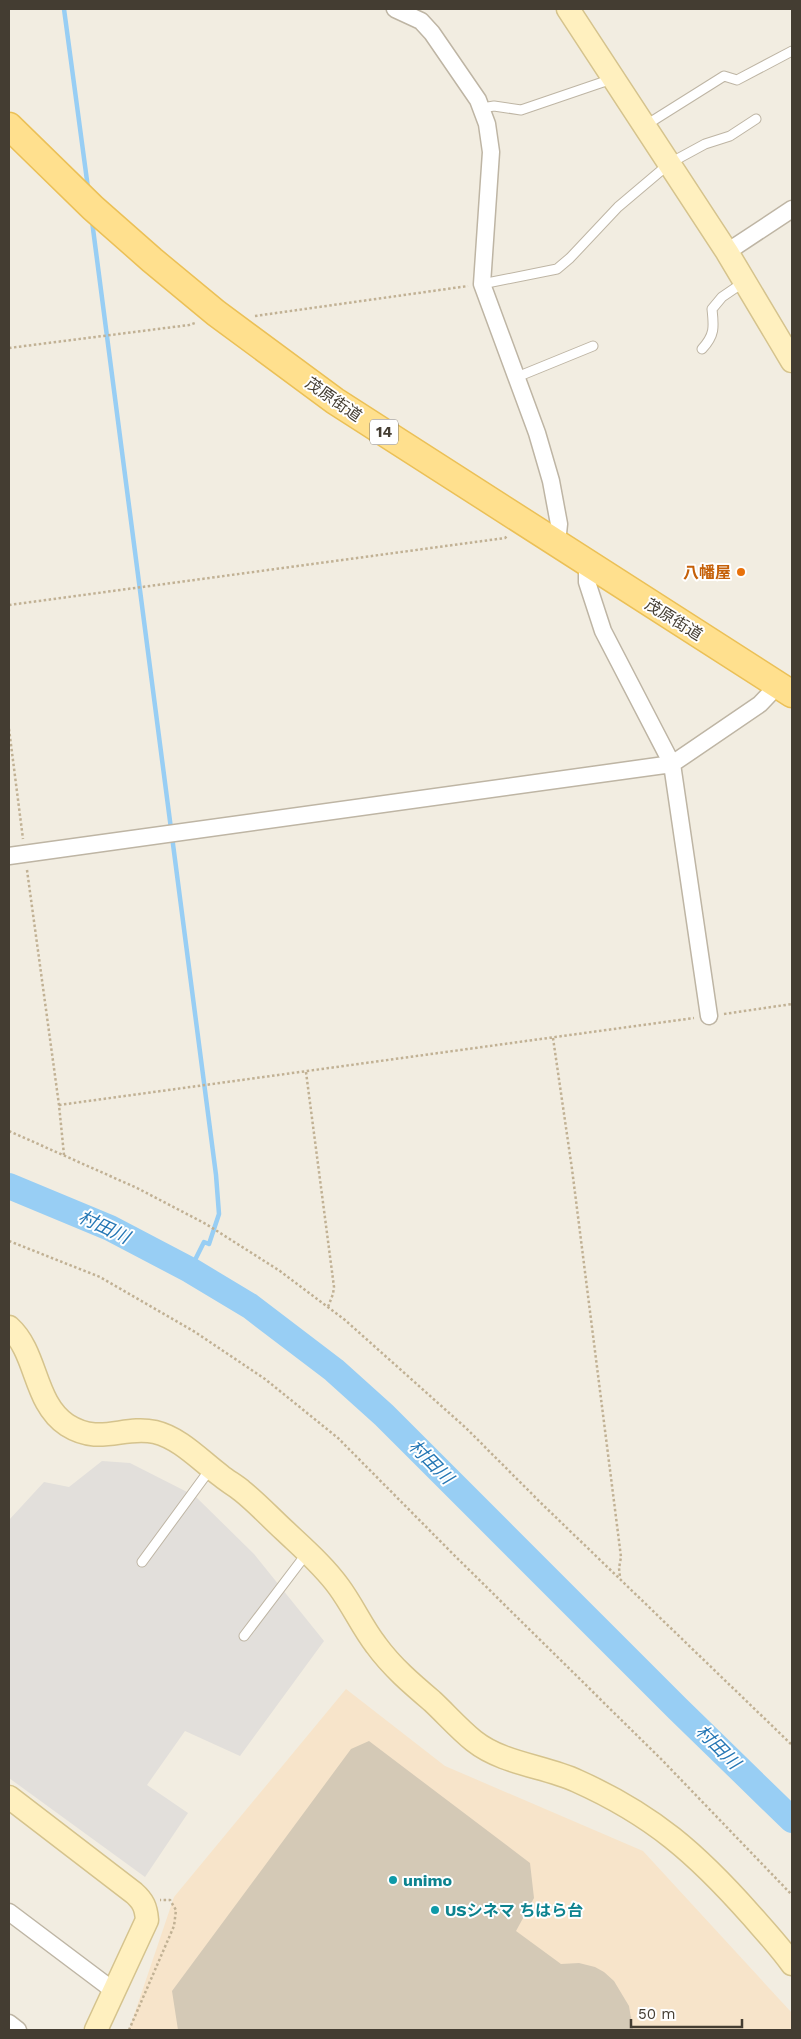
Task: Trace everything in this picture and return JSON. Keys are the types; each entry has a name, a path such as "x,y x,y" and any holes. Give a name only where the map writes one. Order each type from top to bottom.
{"main road":[{"name":"茂原街道","path":"9,126 92,208 223,319 335,401 785,690"}],"street":[{"path":"395,9 417,13 482,108 487,124 491,152 482,284 537,433 559,524 557,543"},
{"path":"568,9 612,79 646,125 727,252 792,360"},
{"path":"727,252 792,209"},
{"path":"587,564 587,582 604,632 672,764 709,1016"},
{"path":"17,855 672,764 760,704 785,690"},
{"path":"9,1327 20,1337 48,1405 67,1424 80,1431 94,1435 140,1431 155,1432 184,1446 242,1490 308,1553 340,1589 363,1628 390,1663 476,1742 505,1757 573,1779 598,1790 650,1820 712,1872 792,1964"},
{"path":"9,1797 141,1900 146,1909 147,1920 96,2030"},
{"path":"9,1912 114,1991"},
{"path":"9,2023 18,2030"}],"lane":[{"path":"646,125 724,76 737,80 792,51"},
{"path":"482,108 494,106 521,110 612,79"},
{"path":"482,284 557,268 570,258 618,208 670,163 705,144 730,136 756,119"},
{"path":"702,349 710,340 714,326 712,309 722,297 744,282"},
{"path":"517,377 593,346"},
{"path":"142,1562 211,1468"},
{"path":"244,1636 308,1553"}],"path":[{"path":"9,348 482,284"},
{"path":"9,605 505,538 523,522"},
{"path":"9,729 17,855 59,1105 64,1155"},
{"path":"59,1105 792,1004"},
{"path":"553,1038 606,1427 621,1557 619,1568 621,1578"},
{"path":"306,1071 334,1287 328,1307"},
{"path":"9,1131 137,1188 206,1224 280,1270 345,1320 466,1428 792,1745"},
{"path":"9,1242 100,1277 195,1332 265,1378 338,1438 664,1761 792,1895"},
{"path":"129,2030 174,1926 176,1910 170,1900 141,1900"}],"shaded area":[{"path":"102,1461 130,1463 195,1496 254,1554 324,1641 240,1756 185,1731 147,1785 188,1813 145,1877 9,1778 9,1520 44,1482 69,1487"},
{"path":"346,1689 445,1766 643,1851 792,2013 792,2030 129,2030 174,1897"}],"building":[{"name":"unimo","path":"369,1741 530,1863 534,1898 516,1931 561,1964 579,1963 595,1967 604,1972 614,1981 629,2006 633,2030 178,2030 172,1991 351,1749"}],"waterway":[{"path":"64,9 88,188"},
{"path":"92,221 216,1175 219,1214 209,1244 204,1242 190,1270"},
{"name":"村田川","path":"9,1186 110,1228 190,1270 250,1306 334,1370 384,1415 678,1709 792,1820"}],"place":[{"name":"八幡屋","path":"741,572"},
{"name":"unimo","path":"393,1880"},
{"name":"USシネマ ちはら台","path":"435,1910"}]}
